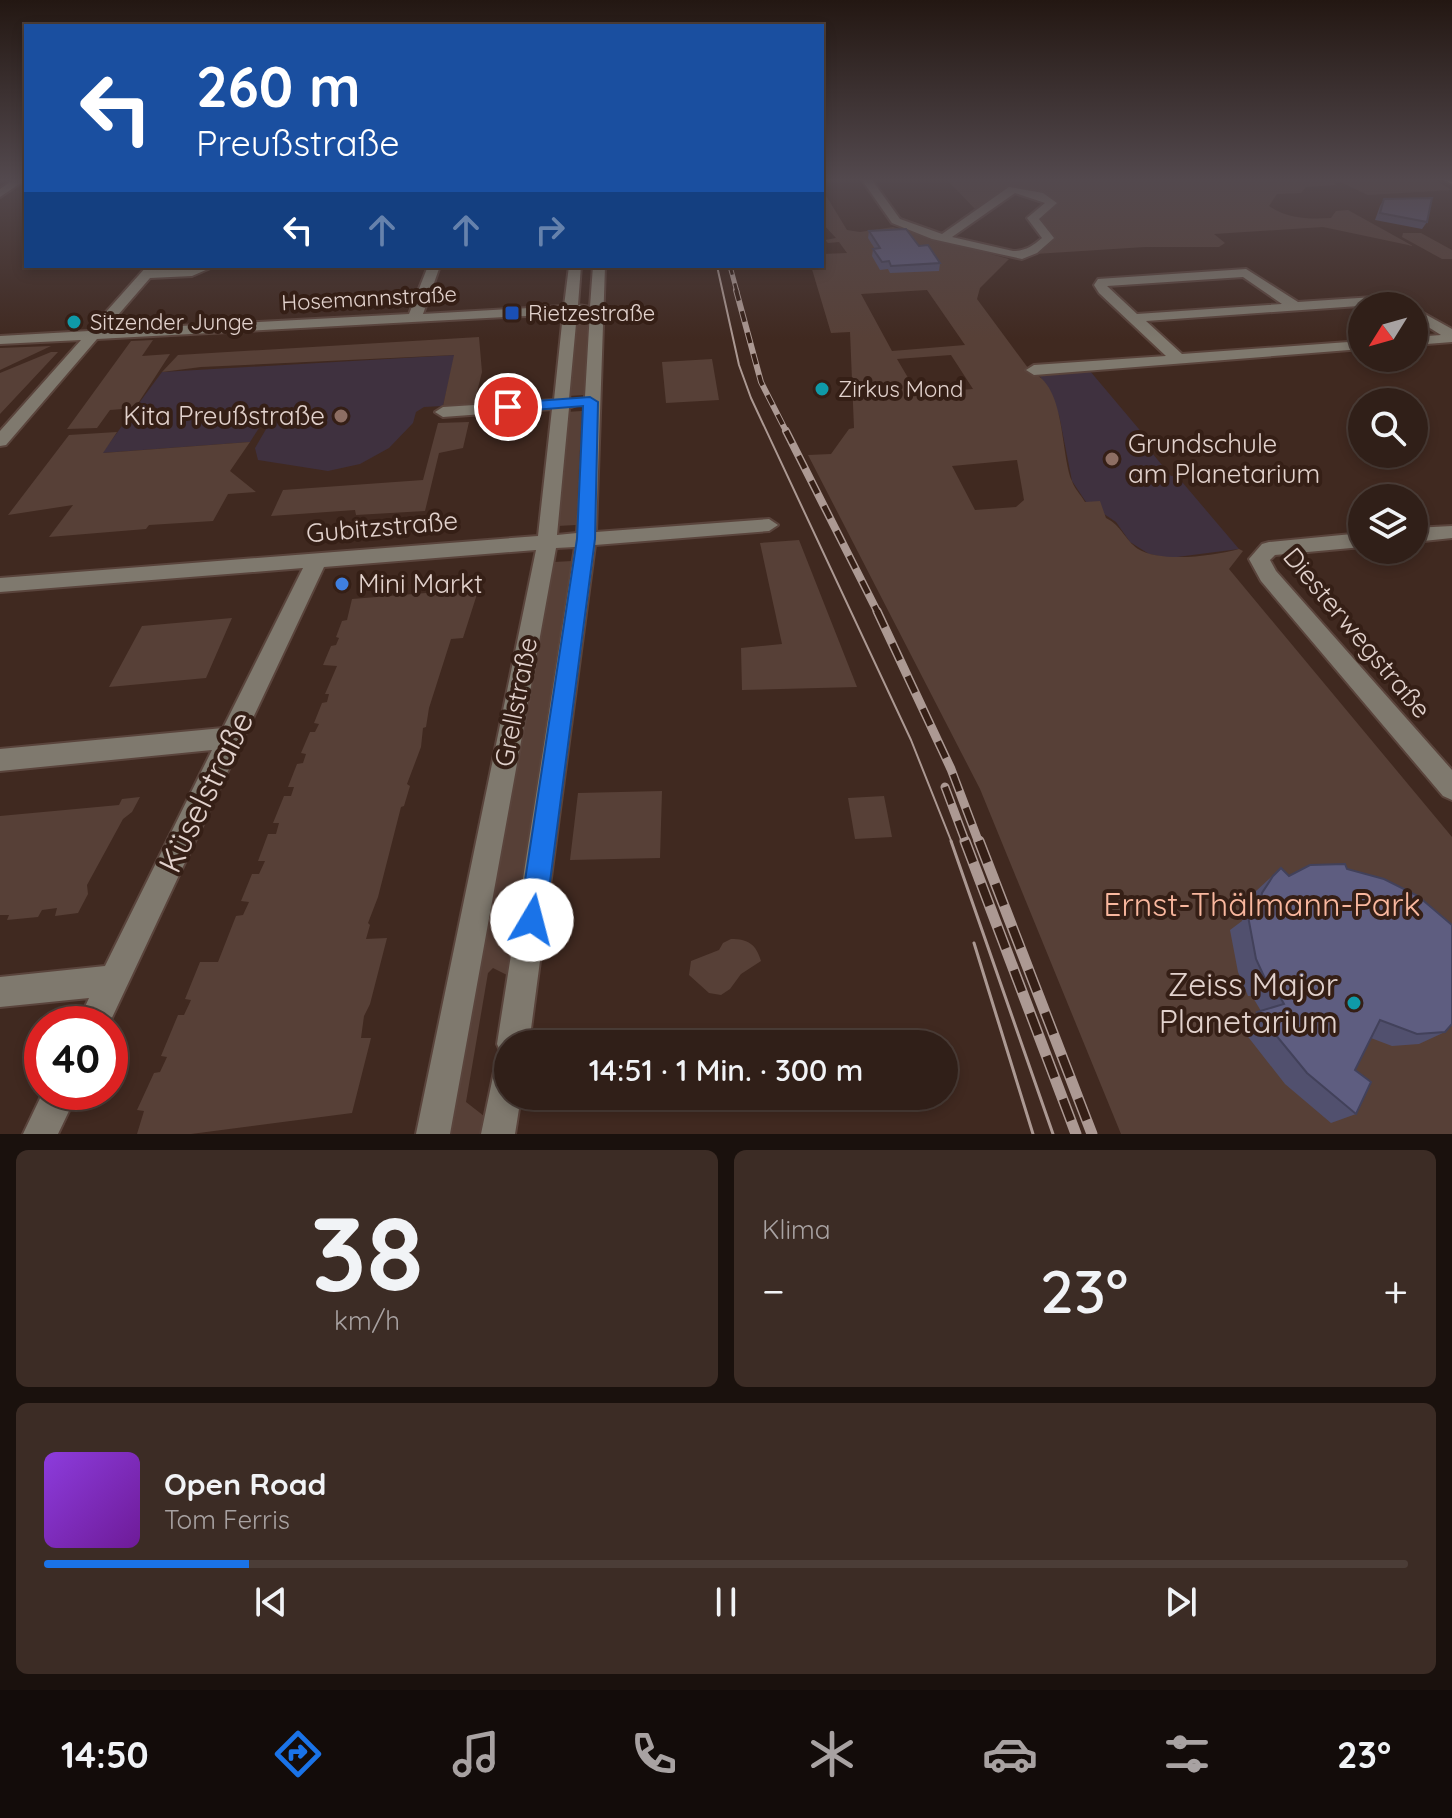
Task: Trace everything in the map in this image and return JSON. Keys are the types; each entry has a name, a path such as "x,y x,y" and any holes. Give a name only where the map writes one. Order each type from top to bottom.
{"street":[{"path":"928,233 1012,256 1025,255 1048,238 1044,233"},
{"path":"944,238 951,233"},
{"path":"0,441 150,271 192,272 203,268"},
{"path":"414,318 433,268"},
{"name":"Grellstraße","path":"433,1134 547,542 575,268"},
{"name":"Grellstraße","path":"515,1030 586,539 590,402 599,268"},
{"path":"1178,359 1100,285 1103,282 1246,273 1296,307"},
{"path":"1134,318 1348,303"},
{"name":"Hosemannstraße","path":"0,340 596,309"},
{"path":"1428,322 1450,339"},
{"path":"1428,340 1450,339"},
{"path":"1034,370 1348,346"},
{"path":"443,412 590,402"},
{"name":"Gubitzstraße","path":"0,585 769,525"},
{"path":"1428,534 1452,532"},
{"name":"Diesterwegstraße","path":"1348,541 1269,549 1259,559 1268,576 1452,788"},
{"name":"Küselstraße","path":"102,1006 317,560"},
{"path":"0,760 232,738"},
{"path":"0,992 114,980"},
{"path":"40,1134 52,1110"},
{"path":"498,1134 502,1110"}],"shaded area":[{"path":"455,355 443,406 424,407 416,412 413,423 389,448 360,464 328,471 258,460 255,448 269,424 261,425 250,442 102,453 162,372"},
{"name":"Grundschule am Planetarium","path":"1090,371 1149,441 1143,442 1171,476 1177,476 1239,549 1169,558 1149,554 1130,542 1116,522 1086,502 1072,481 1059,415 1040,376"}],"green space":[{"name":"Ernst-Thälmann-Park","path":"831,233 914,233 1009,259 980,288 977,299 1031,372 1042,379 1050,390 1060,420 1068,469 1085,502 1100,501 1106,518 1138,549 1148,553 1188,557 1239,549 1243,551 1229,569 1452,837 1452,1134 1121,1134 980,789 808,455 831,454 849,429 854,428 850,332 831,333 812,268 824,268 824,254 847,253 839,242 828,243 825,240 836,238","holes":["927,290 965,345 892,351 861,294","951,355 973,389 917,393 897,359","1017,460 1024,500 1016,507 975,510 952,466"]},
{"path":"1048,233 1231,233 1214,234 1225,243 1219,247 1145,247 1035,254 1052,238"},
{"path":"1351,233 1389,233 1413,246"},
{"path":"1403,233 1421,233 1452,250 1452,259 1442,259 1402,237"},
{"path":"586,313 584,395 568,396 577,314"},
{"path":"479,337 482,372 474,404 443,406 454,355 201,367 162,372 178,355"},
{"path":"153,340 142,356 170,354 135,408 110,410 97,428 67,429 131,341"},
{"path":"51,346 0,370 0,348"},
{"path":"58,352 0,414 0,373"},
{"path":"712,359 719,400 666,403 662,362"},
{"path":"582,411 576,525 557,526 566,412"},
{"path":"469,422 463,448 439,453 425,511 356,515 355,510 271,516 283,490 423,480 438,423"},
{"path":"117,432 103,453 250,442 230,471 256,492 228,494 213,521 149,525 146,529 49,537 73,505 8,515 69,435"},
{"path":"799,540 857,687 742,690 741,648 782,644 760,543"},
{"path":"572,561 509,976 493,968 488,973 466,1102 484,1116 481,1134 450,1134 554,562"},
{"path":"478,591 463,638 451,639 368,923 366,939 387,938 364,1016 361,1038 371,1038 352,1113 191,1134 137,1134 144,1111 137,1110 154,1073 160,1072 167,1057 161,1056 178,1015 184,1015 191,1000 185,999 200,962 218,962 236,916 243,915 249,902 241,901 252,874 259,874 265,861 258,861 268,834 276,834 279,823 273,823 284,796 291,796 294,787 288,787 297,764 303,763 306,754 301,753 310,732 315,732 319,724 314,723 322,703 327,702 329,694 325,694 337,666 323,665 331,646 336,645 342,621 347,620 352,599"},
{"path":"232,618 206,678 109,687 142,626"},
{"path":"662,791 660,858 570,860 578,793"},
{"path":"884,796 892,837 855,839 848,798"},
{"path":"140,797 132,812 123,819 87,885 88,894 78,913 55,916 57,908 42,910 38,917 7,920 9,915 0,915 0,816 119,805 122,799"},
{"path":"731,939 750,944 757,950 761,961 741,974 721,995 709,993 689,975 691,961 719,950 723,943"}],"building":[{"path":"870,233 909,233 919,246 928,245 940,263 891,266 889,261 882,262 873,249 880,248"},
{"name":"Zeiss Major Planetarium","path":"1345,864 1347,869 1384,879 1418,896 1452,925 1452,1024 1445,1032 1417,1034 1380,1020 1355,1070 1371,1082 1356,1114 1307,1073 1257,1012 1284,1004 1272,983 1267,983 1256,959 1248,916 1257,919 1262,893 1281,868 1289,876 1310,865"}],"tram line":[{"path":"717,268 739,365 751,398 911,740 952,843"},
{"path":"951,841 1053,1134"},
{"path":"974,943 1033,1134"}],"railway":[{"path":"731,268 737,292"},
{"path":"736,290 761,382 787,433"},
{"path":"786,431 877,611"},
{"path":"877,611 951,769 979,843"},
{"path":"945,787 966,843"},
{"path":"965,841 1076,1134"},
{"path":"979,841 1092,1134"}],"place":[{"name":"Rietzestraße","path":"512,313"},
{"name":"Sitzender Junge","path":"74,322"},
{"name":"Zirkus Mond","path":"822,389"},
{"name":"Kita Preußstraße","path":"341,416"},
{"name":"Grundschule am Planetarium","path":"1112,459"},
{"name":"Mini Markt","path":"342,584"},
{"name":"Zeiss Major Planetarium","path":"1354,1003"}],"route":[{"path":"508,407 590,402 586,539 532,920"}]}
